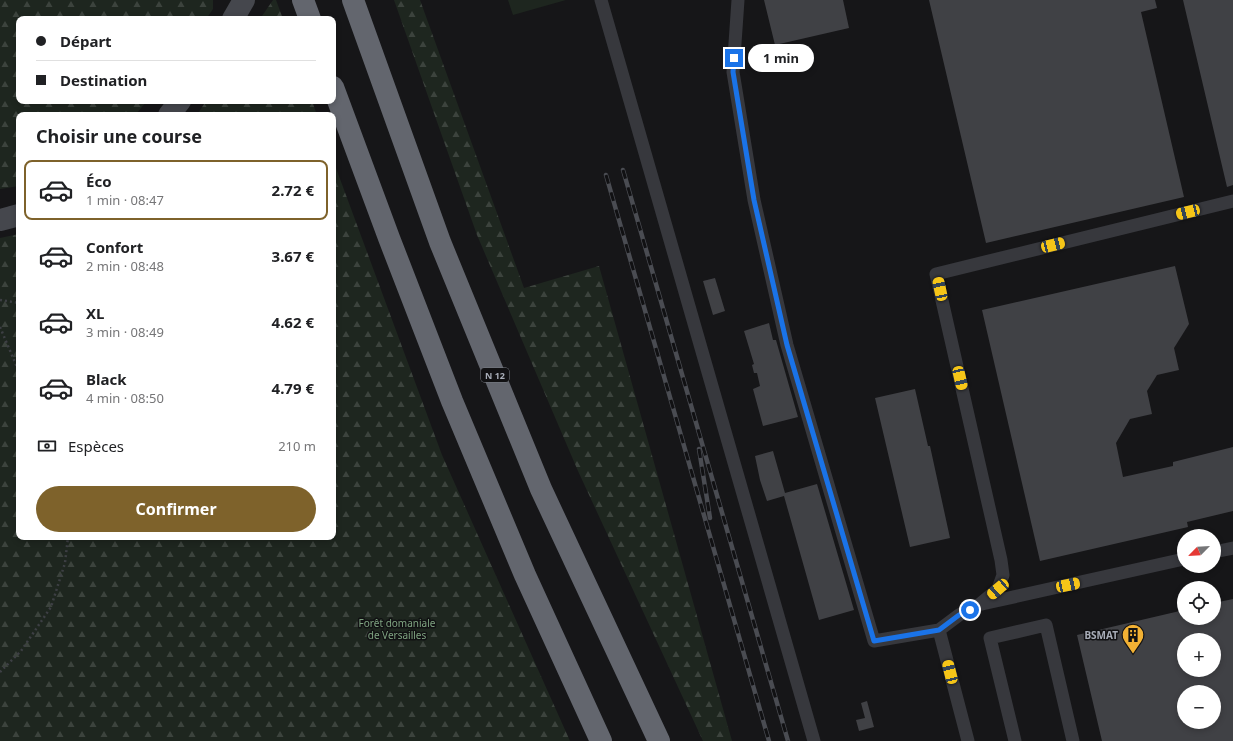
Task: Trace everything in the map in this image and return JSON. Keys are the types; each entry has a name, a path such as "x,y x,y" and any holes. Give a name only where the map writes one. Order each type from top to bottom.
{"highway":[{"name":"N 12","path":"353,0 440,242 541,489 659,741"},
{"path":"336,95 452,401 525,575 601,741"}],"street":[{"path":"235,16 244,0"},
{"path":"171,112 178,104"},
{"path":"0,220 16,216"}],"lane":[{"path":"601,0 814,741"},
{"path":"738,0 733,72 754,200 787,345 874,641 939,630 959,615 980,604 998,589 1003,576 1001,560 936,274 1233,201"},
{"path":"1221,551 1233,548"},
{"path":"980,604 1177,561"},
{"path":"1014,741 990,638 1046,625 1073,741"},
{"path":"939,630 968,741"}],"path":[{"path":"0,300 16,303"},
{"path":"0,327 16,365"},
{"path":"0,672 21,651 51,607 65,563 68,540"}],"green space":[{"path":"0,0 213,0 213,9 208,16 16,16 16,104 144,104 138,112 16,112 16,186 0,189"},
{"path":"273,0 276,0 282,16 262,16"},
{"path":"394,0 420,0 524,288 599,266 732,741 703,741 578,471 477,235"},
{"path":"508,0 566,0 513,15"},
{"path":"204,104 313,104 316,112 199,112"},
{"name":"Forêt domaniale de Versailles","path":"336,168 442,455 570,741 0,741 0,238 16,235 16,540 336,540"}],"building":[{"path":"764,0 843,0 849,28 775,45"},
{"path":"929,0 1155,0 1157,8 1141,12 1184,197 986,243"},
{"path":"1183,0 1233,0 1233,185 1227,187"},
{"path":"1175,266 1189,324 1174,348 1179,370 1157,375 1147,391 1152,414 1130,419 1116,443 1123,477 1173,466 1173,462 1233,447 1233,511 1187,522 1188,527 1040,561 982,310"},
{"path":"715,278 725,311 713,315 703,281"},
{"path":"769,323 773,340 776,340 798,417 763,426 753,389 760,386 757,373 754,373 752,365 754,364 744,331"},
{"path":"915,389 928,446 930,446 950,538 910,547 875,398"},
{"path":"773,451 785,493 817,484 854,610 819,620 784,496 767,501 760,480 755,456"},
{"name":"BSMAT","path":"1233,599 1233,741 1102,741 1077,635 1177,612 1177,625 1221,625 1221,602"},
{"path":"867,701 874,727 859,731 856,720 865,718 861,703"}],"railway":[{"path":"623,170 788,741"},
{"path":"606,175 769,741"},
{"path":"699,449 710,518"}],"place":[{"name":"BSMAT","path":"1133,654"}],"route":[{"path":"734,58 733,72 754,200 787,345 874,641 939,630 959,615 970,610"}]}
